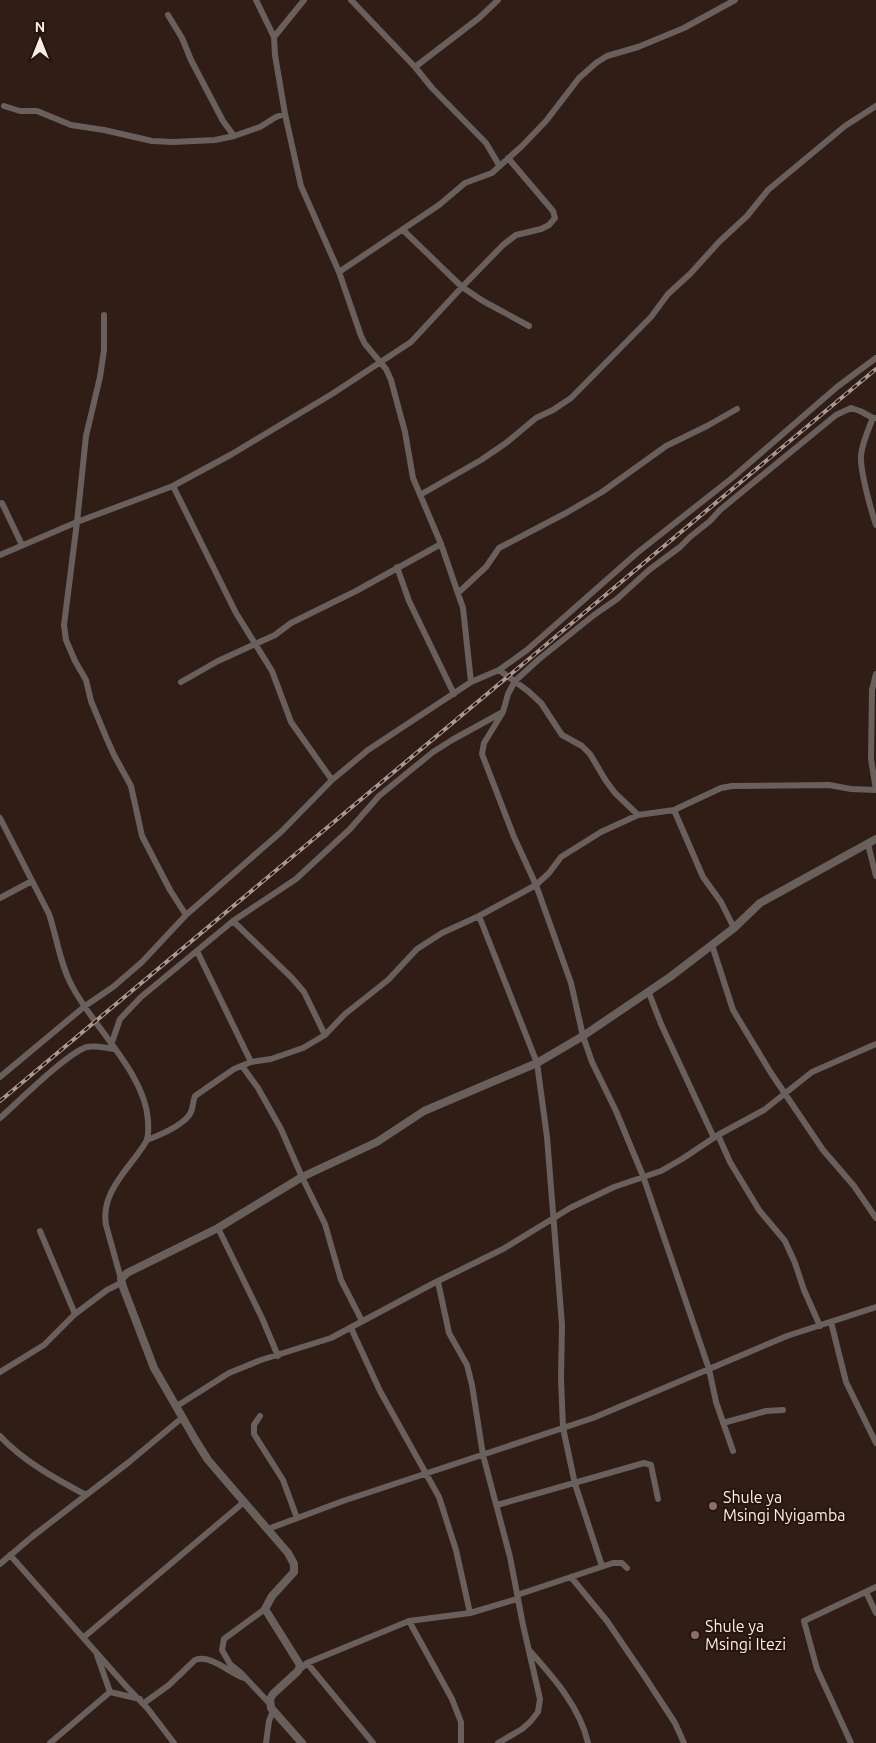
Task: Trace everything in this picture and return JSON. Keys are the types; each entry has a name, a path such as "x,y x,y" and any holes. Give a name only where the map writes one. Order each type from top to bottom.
{"street":[{"path":"256,0 274,36 275,55 285,114 301,186 339,272 361,336 365,344 386,369 391,380 405,432 413,478 441,544 463,608 471,682"},
{"path":"274,36 304,0"},
{"path":"351,0 432,88 486,143 499,165"},
{"path":"415,68 479,18 498,0"},
{"path":"339,272 439,205 465,183 492,173 546,121 579,78 596,63 607,56 638,47 684,28 735,0"},
{"path":"168,15 182,38 191,60 223,121 234,136"},
{"path":"4,106 20,111 37,111 71,125 152,141 192,142 215,140 260,127 285,114"},
{"path":"420,495 481,460 506,443 536,418 571,398 650,317 668,294 747,216 768,190 845,126 876,106"},
{"path":"0,555 77,522 173,486 262,437 411,342 462,287 510,240 516,235 550,225 555,218 553,211 508,158"},
{"path":"403,230 462,287 483,301 529,326"},
{"path":"104,315 104,350 100,378 86,436 64,625 66,640 86,680 96,713 114,755 131,786 142,836 170,890 186,915"},
{"path":"0,1077 85,1006 113,987 142,962 186,915 281,832 332,780 368,750 471,682 499,670 527,650 637,552 732,478 836,386 876,358"},
{"path":"733,1451 716,1402 709,1369 643,1176 616,1111 592,1062 583,1036 571,983 536,885 514,837 482,754 484,743 503,712 508,694 515,681 538,660 617,599 649,570 710,521 720,510 836,415 851,408 874,418 866,435 861,458 871,510 876,525"},
{"path":"458,593 486,568 499,548 602,492 666,446 738,409"},
{"path":"173,486 236,614 272,670 291,722 332,780"},
{"path":"2,503 22,545"},
{"path":"181,682 218,661 275,635 291,623 356,591 441,544"},
{"path":"397,567 409,601 454,694"},
{"path":"499,670 541,703 562,735 582,746 590,754 610,787 638,816"},
{"path":"302,1743 247,1678 230,1664 222,1650 224,1639 265,1609 272,1596 292,1575 295,1568 288,1553 208,1460 154,1368 122,1281 106,1225 106,1206 109,1196 147,1140 169,1130 187,1118 198,1092 220,1080 234,1069 251,1062 271,1059 303,1048 325,1035 345,1014 388,980 418,949 442,933 479,916 536,885 562,857 601,832 638,816 674,810 716,790 732,786 829,785 851,789 876,790 871,759 872,690 876,674"},
{"path":"113,1047 120,1019 141,996 233,921 303,874 350,829 379,796 433,752 503,712"},
{"path":"674,810 703,877 721,902 734,928"},
{"path":"0,818 49,914 72,986 136,1081 144,1100 148,1118 147,1140"},
{"path":"0,1372 44,1344 75,1314 122,1281 128,1273 218,1228 302,1177 376,1142 424,1111 537,1063 649,993 734,928 760,903 876,839"},
{"path":"868,844 876,876"},
{"path":"0,898 32,881"},
{"path":"479,916 537,1063 547,1137 562,1325 561,1378 563,1428 575,1484 602,1566"},
{"path":"233,921 304,992 325,1035"},
{"path":"712,945 733,1010 785,1094 823,1150 854,1186 876,1218"},
{"path":"197,950 251,1062"},
{"path":"649,993 661,1024 730,1162 759,1210 784,1241 795,1263 804,1290 820,1326"},
{"path":"177,1406 230,1373 261,1360 331,1338 503,1249 579,1204 643,1176 661,1171 682,1160 716,1136 764,1110 812,1072 876,1044"},
{"path":"0,1118 63,1062 80,1050 94,1047 113,1047"},
{"path":"242,1066 270,1107 324,1224 341,1280 362,1321"},
{"path":"218,1228 262,1318 278,1356"},
{"path":"40,1230 75,1314"},
{"path":"438,1282 449,1332 467,1364 483,1455 510,1557 540,1700 538,1712 530,1722 498,1743"},
{"path":"268,1529 594,1418 787,1336 876,1307"},
{"path":"831,1322 846,1382 876,1443"},
{"path":"351,1328 380,1391 439,1498 449,1525 470,1612"},
{"path":"723,1423 766,1411 783,1410"},
{"path":"260,1416 254,1425 254,1434 282,1480 297,1518"},
{"path":"0,1564 183,1417"},
{"path":"0,1436 11,1448 59,1480 86,1494"},
{"path":"497,1505 575,1484 636,1464 651,1465 658,1499"},
{"path":"84,1637 244,1502"},
{"path":"10,1555 125,1685 142,1701 174,1743"},
{"path":"266,1743 273,1694 307,1663 409,1621 470,1612 602,1566 622,1563 627,1568"},
{"path":"571,1577 607,1621 675,1723 684,1743"},
{"path":"851,1743 817,1669 804,1621 876,1587"},
{"path":"866,1592 876,1613"},
{"path":"265,1609 300,1662 298,1671"},
{"path":"409,1621 452,1700 461,1722 461,1743"},
{"path":"528,1648 550,1674 575,1709 581,1719 588,1743"},
{"path":"95,1649 110,1692"},
{"path":"110,1692 142,1701 169,1686 195,1660 199,1659 206,1659 235,1675 247,1678"},
{"path":"307,1663 373,1743"},
{"path":"50,1743 110,1692"}],"railway":[{"path":"0,1101 876,369"}],"place":[{"name":"Shule ya Msingi Nyigamba","path":"713,1506"},
{"name":"Shule ya Msingi Itezi","path":"695,1635"}]}
